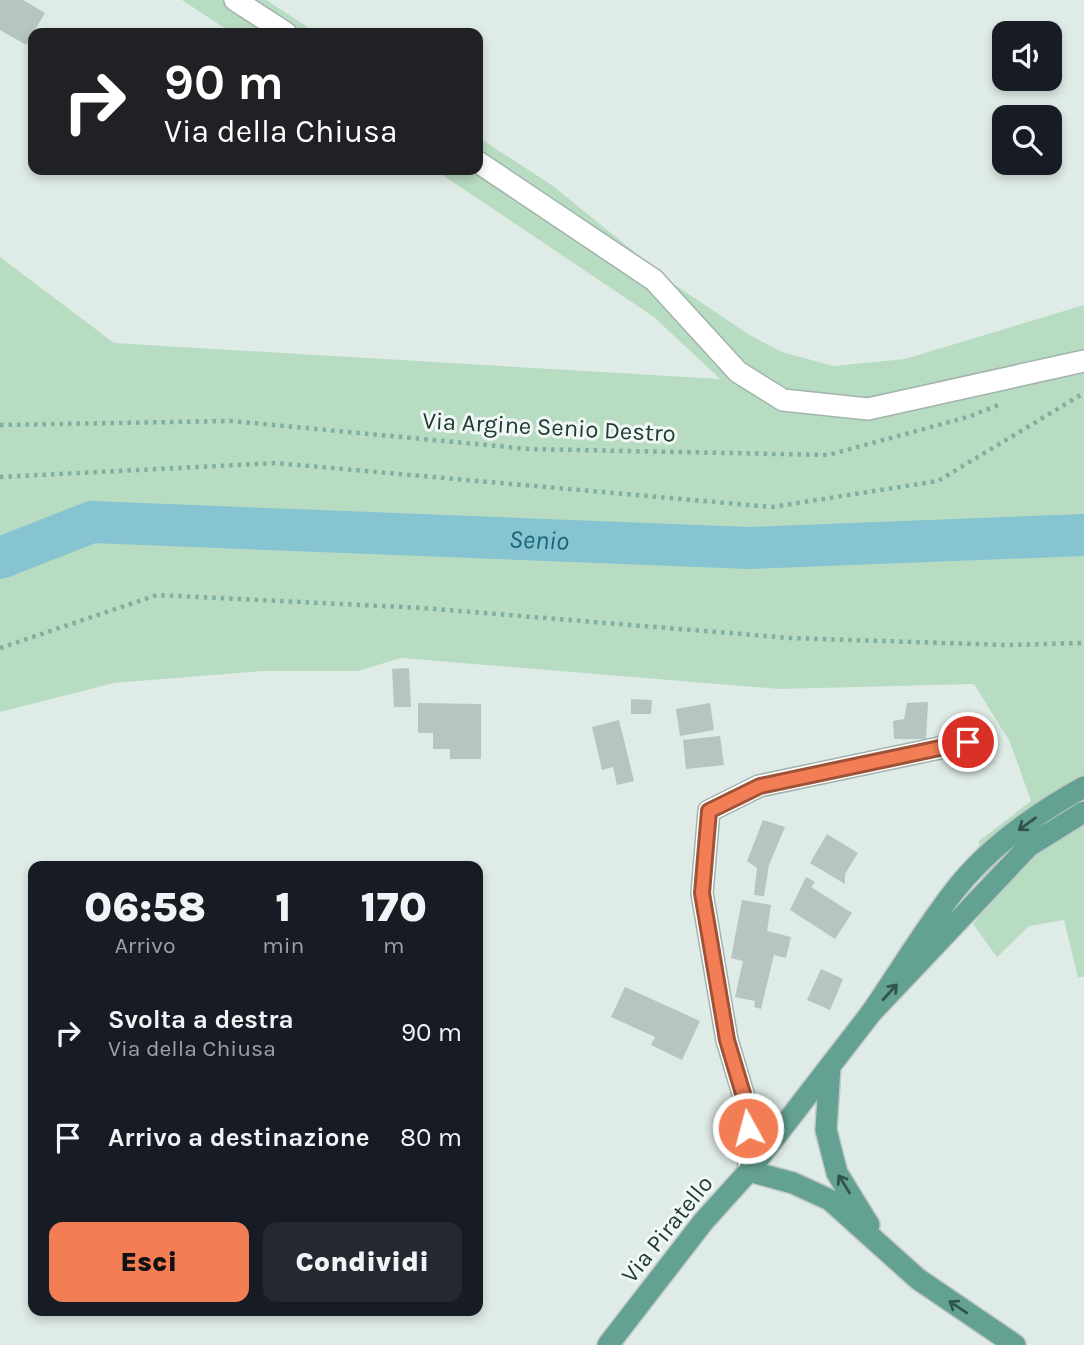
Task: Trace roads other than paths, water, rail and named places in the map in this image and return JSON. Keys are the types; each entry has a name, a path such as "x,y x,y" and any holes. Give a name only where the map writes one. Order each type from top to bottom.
{"main road":[{"name":"Via Piratello","path":"607,1345 703,1222 749,1171 871,1013 953,892 1004,840 1056,802 1084,787"},
{"name":"Via Piratello","path":"871,1013 1029,846 1084,812"},
{"path":"830,1066 826,1130 837,1174 880,1242"},
{"path":"749,1171 793,1183 830,1200 880,1242 918,1279 1015,1345"}],"street":[{"path":"235,0 278,28"},
{"path":"483,165 654,280 738,372 783,400 868,409 1084,361"},
{"path":"749,1171 747,1107 727,1040 702,893 709,811 760,786 968,742"}],"waterway":[{"name":"Senio","path":"0,558 92,522 749,548 1084,535"}]}
